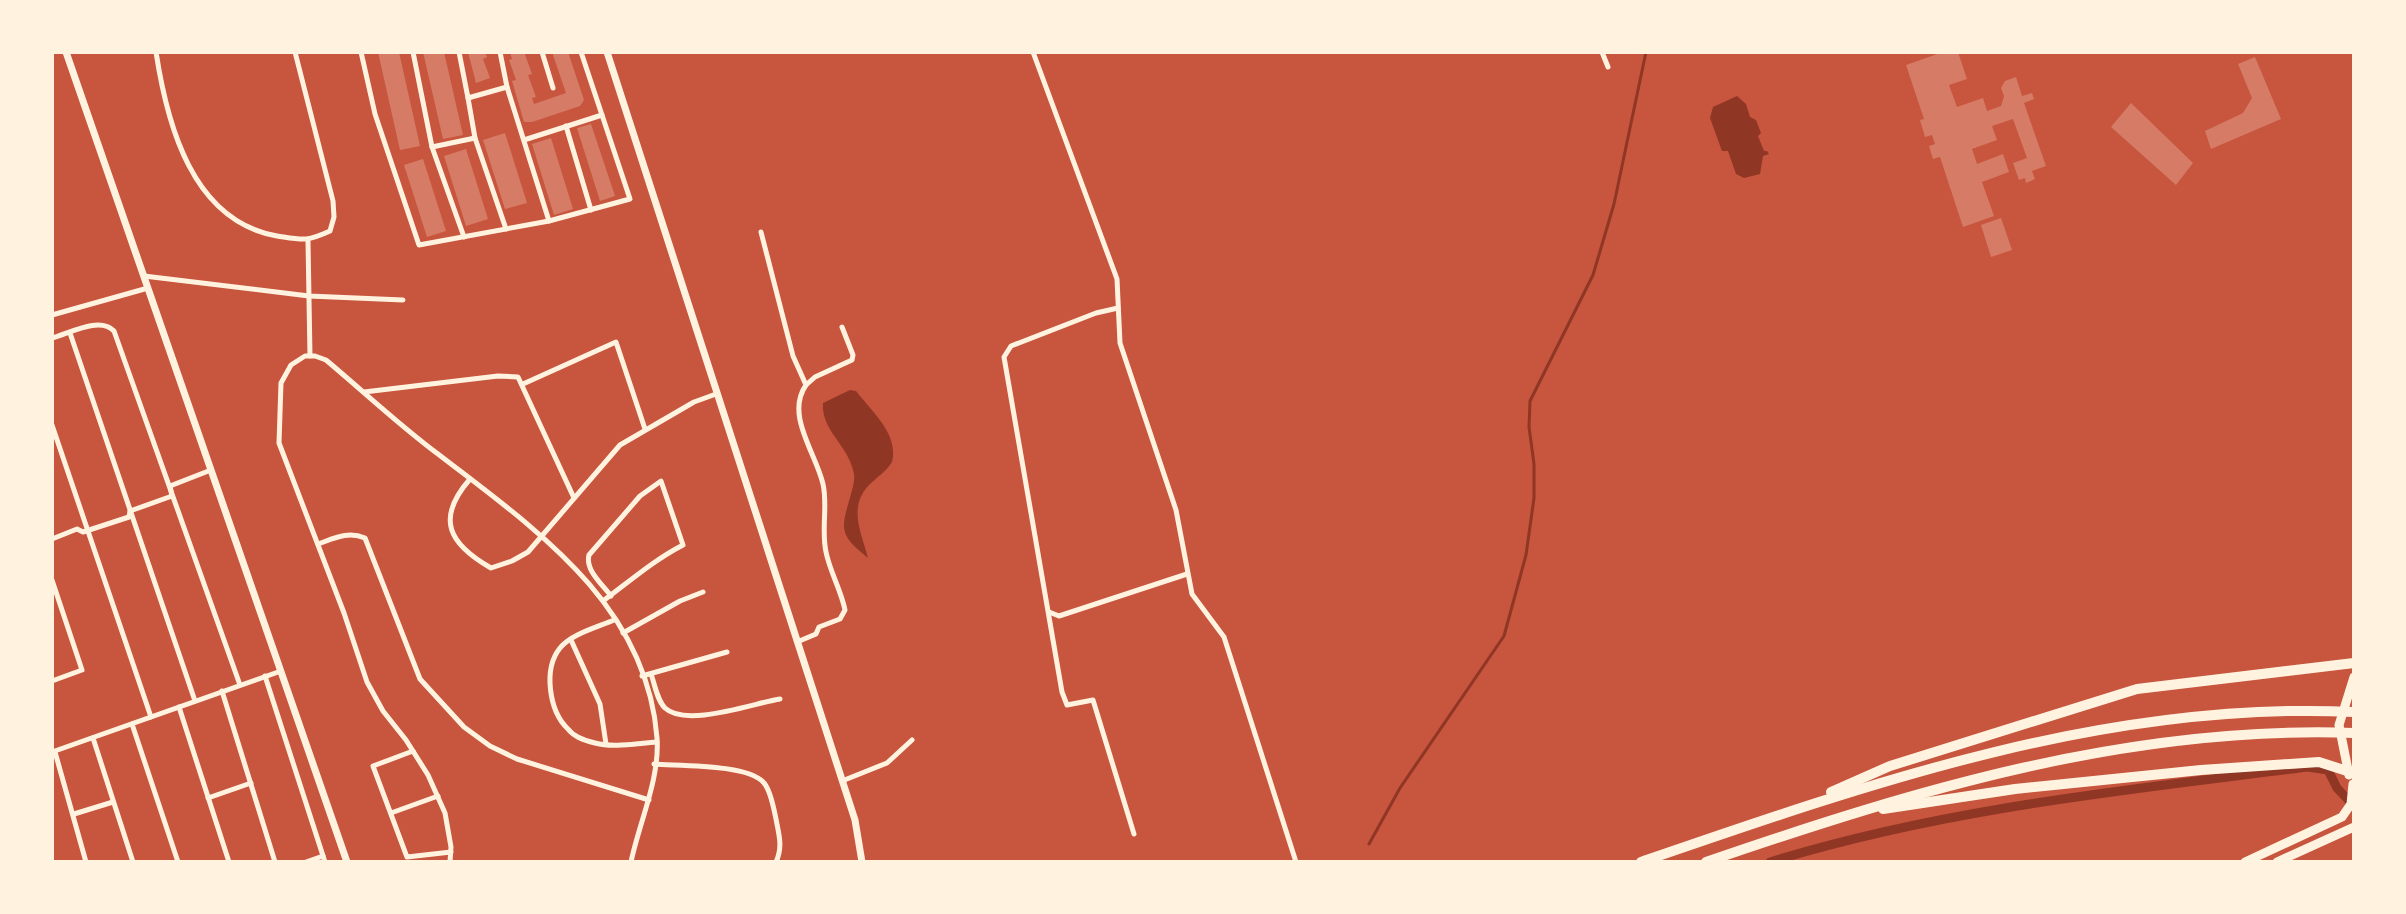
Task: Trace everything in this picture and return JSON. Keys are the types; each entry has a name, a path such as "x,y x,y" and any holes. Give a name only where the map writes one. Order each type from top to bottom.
{"highway":[{"path":"1790,810 1890,766 2137,689 2354,663"},
{"path":"1641,862 1790,810 1966,758 2065,737 2168,720 2277,711 2354,712"},
{"path":"1706,862 1838,816 1971,779 2069,757 2171,741 2279,732 2354,733"},
{"path":"1838,816 2015,789 2201,770 2319,762 2347,771"}],"main road":[{"path":"2245,862 2342,817 2351,804 2353,784 2347,771 2339,725 2354,677"},
{"path":"2277,862 2354,827"}],"street":[{"path":"66,52 347,862"},
{"path":"156,52 171,126 188,166 208,194 245,226 265,234 308,241 330,231 334,217 333,201 295,52"},
{"path":"361,52 375,114 419,245 549,221 630,199 581,52"},
{"path":"413,52 432,147 464,237"},
{"path":"459,52 475,138 506,229"},
{"path":"500,52 507,87 549,221"},
{"path":"542,52 553,88"},
{"path":"607,52 855,820 862,862"},
{"path":"1033,52 1117,279 1120,343 1176,510 1192,594 1224,637 1296,862"},
{"path":"1602,52 1608,67"},
{"path":"468,98 507,87"},
{"path":"524,140 602,115"},
{"path":"566,126 591,210"},
{"path":"432,147 475,138"},
{"path":"761,232 793,356 806,385"},
{"path":"308,241 310,356"},
{"path":"144,276 309,296 403,300"},
{"path":"52,315 148,288"},
{"path":"1118,308 1096,313 1011,346 1004,357 1062,692 1067,705 1093,700 1134,834"},
{"path":"52,338 100,324 108,325 114,331 240,685"},
{"path":"797,642 816,634 819,627 840,619 845,610 823,533 823,484 799,409 801,392 806,385 815,377 852,360 853,355 842,327"},
{"path":"70,333 195,701"},
{"path":"523,384 616,342 645,429"},
{"path":"450,862 445,813 413,751 383,711 367,682 279,443 281,383 291,365 305,356 326,360 542,536 560,551 603,601 630,643 653,712 657,742 649,800 631,862"},
{"path":"364,392 498,376 518,377 574,498"},
{"path":"470,479 454,501 449,516 451,533 474,558 491,568 528,552 620,445 694,402 716,394"},
{"path":"52,425 151,717"},
{"path":"170,486 211,470"},
{"path":"603,601 611,596 653,562 683,545 661,481 640,496 589,555 589,567 611,596"},
{"path":"130,511 172,496 170,486"},
{"path":"52,539 77,529 83,532 129,517 130,511"},
{"path":"318,544 344,535 356,534 365,538 420,679 464,727 490,746 517,759 649,800"},
{"path":"1049,612 1059,616 1187,574"},
{"path":"52,580 82,670 52,681"},
{"path":"623,633 680,601 703,592"},
{"path":"614,620 561,647 551,664 553,701 567,729 578,737 597,744 657,742"},
{"path":"571,640 600,704 606,744"},
{"path":"642,676 727,652"},
{"path":"86,862 53,752 281,671"},
{"path":"651,674 659,698 665,708 674,714 712,714 780,699"},
{"path":"265,676 324,859 306,862"},
{"path":"222,691 275,862"},
{"path":"179,707 229,862"},
{"path":"132,724 178,862"},
{"path":"93,738 133,862"},
{"path":"842,781 887,763 912,740"},
{"path":"413,751 373,766 407,857 451,852"},
{"path":"654,764 729,769 750,774 765,783 775,814 781,850 776,862"},
{"path":"208,798 251,783"},
{"path":"391,813 438,796"},
{"path":"74,814 113,802"}],"shaded area":[{"path":"1737,96 1746,104 1750,117 1756,120 1761,133 1758,136 1764,151 1769,154 1763,156 1760,174 1744,178 1736,174 1728,151 1722,151 1710,118 1713,107"},
{"path":"850,390 856,391 883,424 892,442 890,466 869,485 859,502 858,520 868,558 851,543 844,530 854,473 846,452 823,413 823,403"}],"building":[{"path":"378,52 399,52 420,146 400,150"},
{"path":"423,52 444,52 463,135 443,139"},
{"path":"468,52 485,52 487,57 483,59 490,78 476,83"},
{"path":"510,52 524,52 532,74 528,75 536,97 532,98 534,104 566,93 552,52 568,52 584,100 580,106 524,122 512,81 516,80 509,60 512,59"},
{"path":"1943,52 1958,52 1967,79 1949,85 1957,107 1983,98 1987,111 2001,106 2004,96 2001,88 2005,81 2016,77 2022,96 2032,93 2034,99 2024,103 2046,166 2032,171 2035,179 2026,183 2025,178 2019,180 2013,163 2027,158 2013,119 1992,126 1997,140 1972,149 1977,164 2003,154 2009,172 1982,182 1994,216 1963,227 1940,157 1933,159 1929,146 1935,144 1932,135 1925,137 1920,120 1924,119 1906,65"},
{"path":"2255,57 2281,119 2211,149 2205,131 2243,113 2252,98 2238,64"},
{"path":"2131,103 2193,163 2176,185 2111,127"},
{"path":"591,124 615,196 600,201 577,128"},
{"path":"505,133 527,203 505,209 483,140"},
{"path":"551,138 573,209 554,215 532,144"},
{"path":"466,149 488,219 466,226 444,156"},
{"path":"423,159 446,231 427,237 404,165"},
{"path":"2001,218 2012,250 1991,257 1981,225"}],"waterway":[{"path":"1369,844 1400,788 1504,636 1526,555 1534,498 1530,401 1593,275 1614,204 1646,52"},
{"path":"1770,862 1836,843 1969,814 2308,767 2328,770 2337,788 2354,806"}]}
